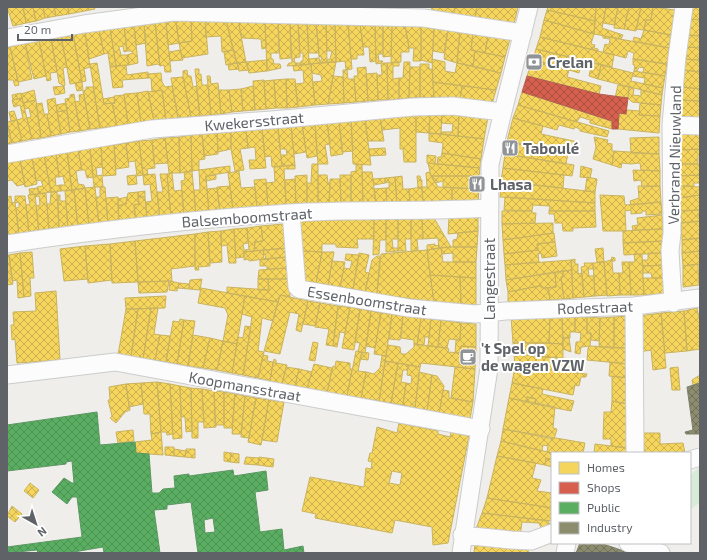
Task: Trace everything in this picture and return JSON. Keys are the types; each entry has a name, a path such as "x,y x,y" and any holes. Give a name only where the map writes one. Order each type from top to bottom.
{"street":[{"name":"Langestraat","path":"461,553 462,535 481,429 490,368 490,164 529,7"},
{"name":"Verbrand Nieuwland","path":"673,302 670,251 672,233 671,125 677,57 684,7"},
{"path":"7,38 84,24 173,12 424,18 523,33"},
{"name":"Kwekersstraat","path":"7,154 152,129 413,107 454,106 502,112"},
{"path":"671,125 700,126"},
{"name":"Balsemboomstraat","path":"7,244 81,233 187,221 291,213 440,211 489,208"},
{"name":"Essenboomstraat","path":"291,213 297,287 299,289 409,308 475,314 489,313"},
{"name":"Rodestraat","path":"489,313 634,306 700,298"},
{"path":"634,306 635,452"},
{"name":"Koopmansstraat","path":"7,375 115,362 481,429"},
{"path":"462,535 531,541 551,533"},
{"path":"631,544 661,553"}],"green space":[{"path":"700,467 700,502 691,509 691,474"}],"building: Homes":[{"path":"7,7 23,7 26,23 13,26"},
{"path":"23,7 33,7 36,21 26,23"},
{"path":"33,7 43,7 45,18 36,21"},
{"path":"43,7 54,7 56,16 45,18"},
{"path":"54,7 68,7 69,14 56,16"},
{"path":"68,7 94,7 95,9 69,14"},
{"path":"431,7 455,7 454,14 432,10"},
{"path":"455,7 477,7 475,18 454,14"},
{"path":"477,7 518,7 514,24 475,18"},
{"path":"548,7 596,7 595,21 547,10"},
{"path":"596,7 606,7 602,28 623,35 621,39 594,34"},
{"path":"606,7 618,7 614,25 603,23"},
{"path":"618,7 629,7 624,29 614,28"},
{"path":"629,7 641,7 636,31 624,29"},
{"path":"641,7 653,7 651,20 646,20 644,30 636,29"},
{"path":"653,7 675,10 671,35 644,30 646,20 651,20"},
{"path":"691,7 700,7 700,20 689,19"},
{"path":"547,10 595,21 594,34 544,20"},
{"path":"689,19 700,20 700,36 687,35"},
{"path":"191,20 192,41 179,43 176,21"},
{"path":"191,20 205,20 208,54 182,58 179,43 192,41"},
{"path":"205,20 226,20 233,50 222,52 221,36 206,37"},
{"path":"226,20 238,20 246,62 237,63"},
{"path":"238,20 265,21 266,48 262,49 261,39 242,38"},
{"path":"544,20 594,34 591,44 595,45 594,48 598,49 598,51 540,37"},
{"path":"176,21 179,43 168,45 166,22"},
{"path":"265,21 278,22 279,53 271,53 271,59 273,59 274,64 280,64 281,68 267,71"},
{"path":"166,22 171,72 165,72 164,65 160,66 155,23"},
{"path":"278,22 290,22 291,58 280,59"},
{"path":"290,22 298,22 300,57 294,58 295,63 301,63 301,65 287,66 289,63 292,63"},
{"path":"298,22 307,22 309,64 301,65 301,61 303,61 303,53 300,53"},
{"path":"307,22 316,22 319,53 309,53"},
{"path":"316,22 326,23 327,62 320,63 322,57 319,57"},
{"path":"155,23 160,66 158,64 147,66 144,24"},
{"path":"326,23 335,23 336,62 327,62 327,60 330,59 332,51 327,51"},
{"path":"335,23 348,24 352,69 346,70 345,61 336,62"},
{"path":"144,24 146,43 136,45 134,25"},
{"path":"348,24 360,24 364,55 357,55 357,59 351,59"},
{"path":"360,24 375,24 376,61 370,62 369,47 363,47"},
{"path":"375,24 383,25 383,54 378,54 379,61 383,61 376,64"},
{"path":"134,25 138,63 129,65 127,55 133,53 131,51 127,51 124,26"},
{"path":"383,25 392,25 391,56 383,57"},
{"path":"392,25 405,25 409,52 401,52 401,62 391,63"},
{"path":"405,25 421,25 421,61 413,61 414,48 409,48"},
{"path":"421,25 434,28 432,63 421,60"},
{"path":"124,26 127,51 124,52 123,46 119,47 121,55 127,55 129,65 116,66 110,28"},
{"path":"110,28 116,66 110,67 108,53 104,54 99,30"},
{"path":"434,28 448,29 444,53 433,51"},
{"path":"448,29 460,31 457,63 444,59"},
{"path":"99,30 104,54 89,59 85,32"},
{"path":"644,30 671,35 669,48 633,41 634,37 641,39"},
{"path":"460,31 473,33 471,50 475,51 473,66 457,63"},
{"path":"85,32 90,67 84,69 86,81 82,82 73,34"},
{"path":"473,33 488,36 485,53 471,50"},
{"path":"73,34 82,82 70,84 61,36"},
{"path":"687,35 700,36 700,48 686,47"},
{"path":"61,36 67,67 63,68 64,86 59,83 51,38"},
{"path":"488,36 510,39 505,57 485,53"},
{"path":"603,36 669,48 667,64 633,59 634,53 628,51 626,58 603,52 605,44 609,45 610,39 603,38"},
{"path":"540,37 614,55 612,67 536,49"},
{"path":"51,38 57,72 50,73 51,80 47,81 39,40"},
{"path":"39,40 46,76 34,79 25,43"},
{"path":"25,43 32,79 18,82 10,47"},
{"path":"10,47 19,85 15,86 13,80 7,80 7,48"},
{"path":"686,47 700,48 699,60 685,59"},
{"path":"536,49 592,63 591,67 581,64 579,73 533,59"},
{"path":"180,50 183,60 170,61 169,52"},
{"path":"233,50 237,63 226,65 224,52"},
{"path":"475,51 505,57 501,73 473,66"},
{"path":"700,56 700,72 684,70 685,59 699,60"},
{"path":"319,58 320,63 309,64 309,59"},
{"path":"432,59 445,62 445,71 455,73 457,63 501,73 496,90 433,82"},
{"path":"533,59 569,70 567,77 601,86 599,94 527,76"},
{"path":"633,59 667,64 665,76 643,72 644,68 639,67 637,71 634,71 635,65 633,65"},
{"path":"267,60 267,71 249,73 246,62"},
{"path":"246,62 249,70 239,71 237,63"},
{"path":"336,62 328,104 315,105 313,82 322,81 321,75 312,73 311,64"},
{"path":"399,62 399,66 393,66 393,79 399,78 399,99 388,100 387,63"},
{"path":"404,62 410,62 409,98 399,99 399,78 403,78"},
{"path":"97,63 104,104 112,103 117,126 100,128 90,64"},
{"path":"237,63 239,69 229,70 228,64"},
{"path":"381,63 387,63 388,100 378,100 377,75 382,75"},
{"path":"592,63 601,65 598,79 589,76"},
{"path":"311,64 315,105 298,107 295,84 304,83 303,70 294,71 293,66"},
{"path":"420,64 429,64 429,69 432,69 434,98 420,97"},
{"path":"126,65 127,75 148,72 148,78 122,80 123,87 113,88 110,67"},
{"path":"601,65 633,73 631,81 663,88 662,95 598,79"},
{"path":"366,67 368,101 356,102 354,76 358,76 357,68"},
{"path":"410,67 420,67 420,97 409,98"},
{"path":"195,69 199,69 202,85 208,85 211,115 200,116"},
{"path":"187,70 188,76 191,76 193,87 196,86 200,116 191,117 183,77 183,71"},
{"path":"343,70 347,70 348,79 354,79 356,102 344,103"},
{"path":"684,70 700,72 700,89 683,87"},
{"path":"634,71 665,76 663,88 644,84 645,78 632,76"},
{"path":"161,73 162,82 165,87 172,86 178,118 166,120 162,90 152,92 151,78 148,78 148,74"},
{"path":"377,73 378,100 368,101 366,74"},
{"path":"207,76 210,76 211,84 218,83 221,114 211,115"},
{"path":"333,76 343,77 344,103 328,104"},
{"path":"183,77 191,117 178,118 171,78"},
{"path":"286,79 287,108 276,108 274,80"},
{"path":"286,79 295,79 298,107 287,108"},
{"path":"264,80 266,109 255,110 253,81"},
{"path":"274,80 276,108 266,109 264,81"},
{"path":"82,82 83,90 77,91 75,83"},
{"path":"433,82 462,86 460,100 434,98"},
{"path":"618,85 629,87 628,98 615,98"},
{"path":"64,86 65,93 55,95 53,87"},
{"path":"253,86 255,110 243,111 241,89"},
{"path":"462,86 496,90 492,104 460,100"},
{"path":"86,87 93,87 100,128 90,129 83,91 86,90"},
{"path":"629,87 634,89 633,95 641,96 641,90 662,95 661,105 632,102 628,98"},
{"path":"683,87 700,89 699,101 682,100"},
{"path":"241,89 243,111 232,112 229,90"},
{"path":"34,90 36,100 23,103 21,94"},
{"path":"162,90 166,120 154,121 148,92"},
{"path":"219,90 229,90 232,112 221,114"},
{"path":"148,91 154,121 141,123 137,93"},
{"path":"522,92 612,121 612,129 590,123 590,120 580,117 577,122 518,105"},
{"path":"21,93 22,98 13,100 12,95"},
{"path":"137,93 141,123 128,124 124,94"},
{"path":"74,94 80,131 70,132 65,99 70,98 70,95"},
{"path":"84,94 90,129 80,131 75,102 80,101 79,95"},
{"path":"124,95 128,124 117,126 112,103 115,103 114,96"},
{"path":"114,97 115,103 104,104 103,99"},
{"path":"22,98 32,139 22,141 17,120 23,118 20,105 14,107 12,100"},
{"path":"55,98 61,134 51,136 47,114 49,114 47,100"},
{"path":"700,99 700,122 680,120 682,100 699,101"},
{"path":"36,100 41,138 32,139 27,118 31,117 29,108 25,109 23,103"},
{"path":"42,103 44,114 47,114 51,136 41,138 36,104"},
{"path":"66,103 67,110 57,112 56,105"},
{"path":"640,103 661,105 660,116 639,115"},
{"path":"518,105 609,131 607,137 580,131 580,129 575,127 574,129 559,125 557,130 513,118"},
{"path":"67,110 70,132 61,134 57,112"},
{"path":"627,110 640,111 639,115 660,116 659,133 618,129 619,113 626,114"},
{"path":"14,111 17,120 11,121 9,112"},
{"path":"442,113 441,134 429,133 430,114"},
{"path":"442,113 459,113 458,136 441,134 441,132 452,132 453,124 441,123"},
{"path":"459,113 488,117 484,139 458,136"},
{"path":"416,114 416,162 404,162 403,149 400,149 400,128 382,130 380,117"},
{"path":"416,114 430,114 429,133 416,132"},
{"path":"380,117 384,141 368,141 365,119"},
{"path":"513,118 543,126 541,134 578,142 573,154 507,141"},
{"path":"365,119 371,165 353,164 351,120"},
{"path":"17,120 22,141 12,143 7,122"},
{"path":"351,120 353,151 342,152 339,121"},
{"path":"339,121 343,154 331,156 327,122"},
{"path":"327,122 330,144 325,145 328,164 318,164 315,123"},
{"path":"7,123 12,143 7,144"},
{"path":"315,123 317,156 307,158 302,124"},
{"path":"302,124 306,152 294,154 291,126"},
{"path":"291,126 295,165 282,166 281,155 287,155 286,149 280,149 278,127"},
{"path":"278,127 282,166 272,167 271,156 265,157 262,128"},
{"path":"262,128 266,168 250,169 249,160 256,160 255,147 248,148 246,130"},
{"path":"246,130 248,148 240,149 244,170 235,171 231,149 231,131"},
{"path":"231,131 231,149 218,152 217,133"},
{"path":"700,131 700,149 679,150 679,132"},
{"path":"202,133 217,133 218,154 204,156"},
{"path":"202,133 205,159 199,160 199,170 192,171 191,135"},
{"path":"429,133 484,139 481,159 442,153 443,143 429,141"},
{"path":"191,135 192,171 180,173 179,137"},
{"path":"179,137 180,173 169,173 165,138"},
{"path":"594,137 608,140 607,143 612,144 612,151 614,151 612,165 593,159 596,147"},
{"path":"659,137 659,154 631,153 630,138"},
{"path":"165,138 168,163 154,164 152,140"},
{"path":"152,140 155,168 147,169 148,175 143,175 139,141"},
{"path":"139,141 143,175 137,176 135,161 128,162 126,143"},
{"path":"507,141 568,153 566,164 505,154"},
{"path":"126,143 129,167 116,169 114,145"},
{"path":"114,145 116,175 103,176 101,146"},
{"path":"101,146 102,167 96,168 97,176 102,175 103,187 94,187 90,148"},
{"path":"90,148 93,177 87,178 85,170 82,170 78,150"},
{"path":"385,148 386,155 370,156 369,149"},
{"path":"700,149 698,164 679,164 679,150"},
{"path":"78,150 82,170 76,171 78,184 84,185 85,188 72,190 67,152"},
{"path":"614,151 659,154 660,171 641,170 640,163 622,163 621,168 612,165"},
{"path":"67,152 72,190 61,191 60,185 65,185 63,176 59,177 56,154"},
{"path":"442,153 481,159 480,168 437,164 438,157 441,157"},
{"path":"56,154 59,177 55,177 56,186 60,185 61,191 51,192 44,155"},
{"path":"505,154 574,165 572,176 503,168"},
{"path":"44,155 51,192 39,194 37,187 43,186 41,180 36,181 32,158"},
{"path":"427,155 436,156 435,164 427,163"},
{"path":"32,158 37,184 25,187 20,160"},
{"path":"20,160 25,184 17,186 12,180 7,181 7,163"},
{"path":"428,163 480,168 479,176 431,176"},
{"path":"312,164 318,164 318,206 307,206 307,183 311,183"},
{"path":"356,164 362,165 363,205 351,205 351,172 356,171"},
{"path":"679,164 698,164 700,166 700,175 680,176"},
{"path":"295,165 295,169 284,169 286,206 268,207 266,183 275,182 274,167"},
{"path":"230,166 230,172 206,176 209,213 196,215 194,190 200,190 199,170"},
{"path":"581,166 592,169 590,178 580,177"},
{"path":"503,168 564,175 563,188 501,181"},
{"path":"633,170 660,171 660,186 642,187 641,180 634,181"},
{"path":"192,171 196,215 184,216 181,181 185,180 184,172"},
{"path":"239,171 241,188 255,187 257,208 233,210 228,173"},
{"path":"362,172 372,172 376,205 363,205"},
{"path":"429,172 438,187 452,188 452,204 423,203 422,187 427,187 426,173"},
{"path":"172,173 174,191 182,190 184,216 171,217 167,174"},
{"path":"155,174 160,219 147,220 146,202 152,201 150,184 144,185 143,175"},
{"path":"160,174 167,174 171,217 160,219 157,192 163,192"},
{"path":"136,175 137,184 128,185 127,176"},
{"path":"216,175 216,179 206,181 206,176"},
{"path":"307,175 307,206 296,206 295,176"},
{"path":"318,175 327,175 328,183 330,183 329,205 318,206"},
{"path":"340,175 351,175 351,205 341,205"},
{"path":"700,175 700,183 694,183 694,186 680,186 680,176"},
{"path":"402,176 403,189 409,189 410,203 397,204 395,177"},
{"path":"417,176 420,176 422,180 422,188 418,188"},
{"path":"431,176 479,176 479,189 443,187 443,181 435,183"},
{"path":"395,177 397,204 387,205 386,188 389,188 389,182 385,183 385,178"},
{"path":"587,177 597,179 595,192 585,191"},
{"path":"385,178 385,183 374,185 373,179"},
{"path":"266,179 268,207 257,208 254,180"},
{"path":"295,179 296,206 286,206 285,180"},
{"path":"330,179 340,179 341,205 329,205"},
{"path":"501,181 595,192 595,203 500,197"},
{"path":"230,186 233,210 220,212 217,187"},
{"path":"638,186 660,186 661,202 631,205 630,201 639,198"},
{"path":"680,186 700,187 700,195 680,198"},
{"path":"95,187 99,226 89,227 85,188"},
{"path":"100,187 105,187 108,224 99,226 96,197 100,197"},
{"path":"422,187 423,203 410,203 409,189"},
{"path":"38,188 39,194 30,195 29,189"},
{"path":"85,188 89,227 78,228 74,190"},
{"path":"217,188 220,212 209,213 207,189"},
{"path":"386,188 387,205 376,205 374,189"},
{"path":"452,188 479,189 478,202 452,204"},
{"path":"74,190 78,228 68,229 65,191"},
{"path":"145,191 145,197 138,197 138,192"},
{"path":"51,192 57,192 59,230 49,231 47,204 50,204"},
{"path":"138,192 139,204 134,205 136,222 119,223 118,206 126,204 128,193"},
{"path":"46,193 49,231 39,232 36,206 40,205 39,196 35,197 35,194"},
{"path":"35,194 39,232 29,234 26,205 30,204 28,195"},
{"path":"58,195 60,195 60,201 66,201 68,229 59,230"},
{"path":"600,195 624,196 625,205 661,202 662,214 646,215 646,211 642,211 642,213 631,214 631,210 625,211 626,231 603,231"},
{"path":"700,195 700,210 681,211 680,198"},
{"path":"11,196 12,203 15,202 19,235 8,236 7,197"},
{"path":"15,196 25,196 29,234 19,235 16,208 19,207 19,202 15,203"},
{"path":"118,197 119,223 108,224 106,198"},
{"path":"127,197 126,204 118,206 118,199"},
{"path":"138,197 145,197 147,220 136,222 134,205 139,204"},
{"path":"505,197 595,203 595,211 549,211 550,206 533,205 532,211 504,210"},
{"path":"700,210 700,213 698,213 700,221 681,223 681,211"},
{"path":"502,211 532,211 532,213 536,213 535,223 502,224"},
{"path":"549,211 595,211 596,227 573,228 573,231 563,231 562,223 555,223 554,214 549,214"},
{"path":"662,215 663,229 633,230 632,226 638,225 637,218"},
{"path":"478,216 478,231 448,234 449,218"},
{"path":"422,218 434,218 451,247 439,248 438,238 423,239"},
{"path":"422,218 423,239 417,239 418,250 411,251 411,219"},
{"path":"374,219 374,239 357,239 358,248 336,247 336,244 322,244 322,252 302,251 299,221"},
{"path":"374,219 386,219 386,240 380,240 379,254 373,255"},
{"path":"386,219 398,219 398,239 392,239 393,248 398,248 398,251 386,252"},
{"path":"398,219 411,219 411,239 405,239 406,251 398,251"},
{"path":"700,221 700,238 682,240 681,223"},
{"path":"553,223 553,233 503,240 502,224"},
{"path":"284,224 287,248 254,251 255,242 263,241 261,226"},
{"path":"261,226 263,241 255,242 254,251 246,252 246,250 249,249 247,228"},
{"path":"247,228 248,243 243,244 246,252 244,252 244,257 236,258 234,229"},
{"path":"234,229 236,263 229,263 227,245 221,246 221,231"},
{"path":"663,229 663,241 623,243 623,231"},
{"path":"221,231 222,262 210,263 208,232"},
{"path":"478,231 477,247 453,247 453,240 457,239 458,233"},
{"path":"208,232 210,266 198,267 199,270 195,270 195,234"},
{"path":"554,233 555,242 537,244 538,250 504,254 503,240"},
{"path":"195,234 195,266 171,269 172,281 138,282 135,241"},
{"path":"700,238 700,251 682,253 682,240"},
{"path":"135,241 138,282 112,283 110,244"},
{"path":"663,241 664,253 624,255 623,243"},
{"path":"555,242 557,256 542,258 541,253 538,254 539,262 505,265 504,254 538,250 537,244"},
{"path":"110,244 112,280 88,283 85,246"},
{"path":"435,244 435,246 439,245 439,248 427,250 427,245"},
{"path":"85,246 88,279 64,281 60,249"},
{"path":"477,247 476,262 453,262 453,253 442,254 441,248"},
{"path":"287,248 287,257 264,259 266,258 263,250"},
{"path":"441,248 443,262 476,262 476,278 430,275 427,250"},
{"path":"603,248 604,262 597,262 595,249"},
{"path":"263,250 264,259 249,261 249,259 244,260 244,252"},
{"path":"427,250 434,302 377,294 381,254"},
{"path":"302,251 322,252 316,283 304,281"},
{"path":"700,251 700,264 683,266 682,253"},
{"path":"32,252 34,278 30,278 31,296 24,297 20,253"},
{"path":"322,252 334,252 328,285 316,283"},
{"path":"20,253 24,297 18,298 17,280 12,281 9,255"},
{"path":"359,253 369,255 365,272 369,273 365,292 353,289"},
{"path":"648,253 664,253 664,265 643,266 642,260 648,260"},
{"path":"346,254 359,255 353,289 340,287 344,268 350,269 352,261 345,260"},
{"path":"634,254 642,254 644,295 631,295 629,262 635,262"},
{"path":"9,255 13,284 7,285 7,256"},
{"path":"377,256 380,256 377,294 365,292 372,260"},
{"path":"287,257 288,268 267,269 267,266 260,266 260,260"},
{"path":"612,257 615,258 615,261 612,261 613,273 619,273 620,295 607,296 604,262 611,260"},
{"path":"575,259 575,264 578,264 578,274 582,273 584,297 573,298 571,260"},
{"path":"571,260 572,270 506,280 505,265"},
{"path":"332,261 345,262 340,287 328,285"},
{"path":"604,262 607,295 595,296 593,263"},
{"path":"622,262 629,262 631,295 620,295 619,273 623,273"},
{"path":"584,263 593,263 593,269 588,269 589,276 594,276 595,296 584,297 581,267 585,266"},
{"path":"698,264 699,285 683,287 683,266"},
{"path":"664,265 664,278 652,278 651,273 643,273 643,266"},
{"path":"288,268 289,279 258,279 259,270"},
{"path":"572,270 573,298 564,299 561,277 563,277 563,271"},
{"path":"563,271 563,277 561,277 564,299 550,300 548,288 556,287 555,272"},
{"path":"555,272 556,287 542,288 542,286 539,286 508,292 506,280"},
{"path":"430,275 460,277 461,304 434,302"},
{"path":"460,277 476,278 476,305 461,304"},
{"path":"643,278 664,278 665,294 644,295"},
{"path":"202,279 200,290 189,289 190,280"},
{"path":"258,279 268,279 269,290 258,290"},
{"path":"268,279 289,279 290,297 280,295 278,302 227,293 227,287 269,290"},
{"path":"169,281 167,292 139,293 138,282"},
{"path":"170,281 179,283 177,291 169,290"},
{"path":"179,283 189,284 189,289 178,288"},
{"path":"542,286 542,288 548,288 550,300 511,303 508,301 508,292"},
{"path":"201,288 245,296 237,344 223,341 228,315 225,308 198,303"},
{"path":"56,291 60,360 17,363 15,339 12,340 11,325 14,325 13,312 36,311 35,293"},
{"path":"280,295 308,301 301,332 296,330 299,314 290,312 280,354 264,351"},
{"path":"166,296 165,308 126,309 125,298"},
{"path":"245,296 278,302 273,321 262,318 258,351 264,352 258,378 243,375 252,317 242,314"},
{"path":"308,301 320,303 315,326 303,324"},
{"path":"320,303 338,306 333,346 326,345 329,329 315,327"},
{"path":"338,306 350,307 345,333 340,332 337,347 333,346"},
{"path":"350,307 360,309 354,350 342,348"},
{"path":"151,308 143,359 131,357 138,309"},
{"path":"151,308 158,308 154,334 160,335 155,360 143,359"},
{"path":"697,308 700,323 700,349 687,351 684,311"},
{"path":"126,309 138,309 131,357 118,355"},
{"path":"360,309 371,311 365,353 358,352 360,343 355,342"},
{"path":"371,311 381,313 375,348 366,346"},
{"path":"684,311 687,351 665,353 661,313"},
{"path":"381,313 392,314 386,356 374,354"},
{"path":"661,313 666,368 653,370 651,350 639,352 638,316"},
{"path":"392,314 403,316 400,340 389,339"},
{"path":"403,316 421,318 417,345 414,344 414,340 401,338"},
{"path":"550,316 562,317 563,344 549,343"},
{"path":"550,316 549,343 513,343 511,317"},
{"path":"629,316 629,348 614,348 614,317"},
{"path":"562,317 575,317 575,332 570,332 570,338 563,338"},
{"path":"575,317 587,317 587,333 591,333 590,346 581,347 580,354 575,353 576,342 580,342 581,333 575,332"},
{"path":"587,317 600,318 599,341 591,340 591,333 587,333"},
{"path":"614,317 614,348 599,347 600,318"},
{"path":"421,318 431,319 429,337 425,337 424,345 417,345"},
{"path":"180,319 184,320 177,364 166,362 173,321 179,322"},
{"path":"431,319 441,320 438,347 428,346"},
{"path":"184,320 195,321 188,366 177,364"},
{"path":"441,320 461,323 460,340 449,339 447,348 438,347"},
{"path":"461,323 476,324 476,347 461,346 460,353 455,353 456,340 460,340"},
{"path":"245,326 251,327 243,375 232,373 238,337 243,338"},
{"path":"160,335 170,336 166,362 155,360"},
{"path":"193,335 210,338 203,368 188,366"},
{"path":"210,338 223,341 217,370 203,368"},
{"path":"563,338 569,338 571,352 563,349"},
{"path":"223,341 237,344 232,373 217,370"},
{"path":"313,342 318,343 315,361 309,360"},
{"path":"513,343 543,343 543,357 514,354"},
{"path":"543,343 563,344 563,359 543,357"},
{"path":"414,344 447,348 449,349 448,352 460,353 461,346 476,347 475,369 421,363 420,367 385,361 388,345 400,347 401,354 406,354 414,347"},
{"path":"590,346 629,348 628,364 587,360 588,348"},
{"path":"356,351 362,352 358,371 366,372 361,398 347,396"},
{"path":"362,352 369,353 368,360 360,359"},
{"path":"514,354 573,359 571,372 515,366"},
{"path":"263,355 268,356 267,361 273,362 270,381 258,378"},
{"path":"382,356 386,356 379,401 361,398 366,372 374,374 380,368"},
{"path":"274,359 276,360 276,363 287,365 282,384 270,381"},
{"path":"336,361 350,363 350,369 352,369 347,396 327,393 333,366 335,367"},
{"path":"385,361 398,363 391,403 379,401"},
{"path":"573,361 580,362 578,373 571,372"},
{"path":"610,362 628,364 628,378 609,376"},
{"path":"398,363 408,365 407,370 403,370 401,382 406,383 403,405 391,403"},
{"path":"314,364 332,368 327,393 307,389"},
{"path":"408,365 420,367 415,408 403,405 406,383 411,384 412,376 407,375"},
{"path":"515,366 587,374 586,377 581,377 579,386 575,385 573,395 512,383"},
{"path":"286,367 299,369 295,386 282,384"},
{"path":"455,367 475,369 473,402 451,398"},
{"path":"678,367 680,390 672,390 670,368"},
{"path":"299,369 312,372 307,389 295,386"},
{"path":"419,372 432,375 427,411 415,408"},
{"path":"432,375 437,376 444,386 439,414 427,411"},
{"path":"700,375 700,383 693,386 692,380"},
{"path":"612,376 628,378 628,404 612,401"},
{"path":"157,382 170,384 173,434 167,435 166,432 161,432"},
{"path":"157,382 161,432 151,434 150,414 144,414 141,383"},
{"path":"141,383 143,404 129,407 126,384"},
{"path":"512,383 543,389 542,394 574,401 571,411 535,404 536,399 527,397 526,402 509,398"},
{"path":"126,384 130,410 125,412 116,423 110,418 112,416 108,400 110,400 109,387"},
{"path":"170,384 180,386 182,438 173,439"},
{"path":"180,386 191,388 192,431 186,432 185,417 181,417"},
{"path":"191,388 202,389 204,422 198,422 198,438 192,438"},
{"path":"202,389 214,391 216,427 204,428"},
{"path":"443,390 449,391 449,398 473,402 470,419 439,414"},
{"path":"214,391 224,392 224,425 215,425"},
{"path":"224,392 235,394 232,428 224,428"},
{"path":"235,394 245,396 241,434 232,434"},
{"path":"245,396 256,398 249,438 241,437"},
{"path":"527,397 536,399 535,404 526,402"},
{"path":"256,398 269,400 261,445 248,442"},
{"path":"509,398 555,407 553,428 557,429 554,439 503,429"},
{"path":"269,400 284,402 277,442 262,440"},
{"path":"612,401 628,404 628,448 611,446 611,439 603,439 604,412 611,412"},
{"path":"399,423 438,431 438,434 450,437 451,432 469,436 448,543 433,545 432,527 395,520 392,533 315,518 316,514 302,511 310,477 364,487 366,468 371,469 372,462 368,461 370,453 372,453 377,427 397,433","holes":["392,471 402,473 400,485 389,483"]},
{"path":"503,429 585,443 583,452 551,453 547,452 548,446 543,445 542,451 501,441"},
{"path":"133,430 134,441 118,443 116,432"},
{"path":"161,432 163,455 136,453 135,442 152,440 151,434"},
{"path":"642,433 660,433 660,444 683,443 685,452 645,452"},
{"path":"501,441 551,453 551,460 546,458 545,465 497,456"},
{"path":"595,444 628,448 627,452 594,452"},
{"path":"165,447 174,447 174,456 165,455"},
{"path":"174,449 186,451 185,457 174,456"},
{"path":"186,449 195,449 195,458 185,457"},
{"path":"224,452 231,453 230,462 224,461"},
{"path":"231,453 239,454 239,463 230,462"},
{"path":"497,456 536,463 532,478 541,480 537,491 551,493 551,508 487,498"},
{"path":"246,457 259,458 258,465 244,464"},
{"path":"259,457 274,459 273,467 258,465"},
{"path":"546,458 551,460 551,467 545,465"},
{"path":"30,483 39,490 33,498 24,491"},
{"path":"487,498 551,508 551,521 482,513"},
{"path":"12,506 22,514 15,522 7,516"},
{"path":"482,513 548,521 551,526 542,530 539,523 522,522 520,536 476,529"},
{"path":"475,543 529,545 528,553 474,553"}],"building: Shops":[{"path":"527,76 599,94 628,98 626,114 619,113 618,129 612,129 612,121 522,92"}],"building: Public":[{"path":"97,412 100,445 135,442 136,453 149,454 152,493 159,493 163,489 175,488 174,476 189,474 189,476 233,470 234,476 266,471 268,490 255,492 260,532 282,529 284,550 303,546 304,553 198,553 191,502 167,505 167,509 154,510 160,553 104,553 103,547 68,553 38,553 37,550 7,553 7,547 82,537 77,497 72,497 67,504 52,492 64,478 74,483 72,461 66,462 66,464 7,471 7,425","holes":["213,518 215,532 205,533 204,520"]}],"building: Industry":[{"path":"700,383 700,434 686,434 685,432 693,430 687,387"},
{"path":"580,544 603,544 630,553 576,553"}],"place":[{"name":"Crelan","path":"534,62"},
{"name":"Taboulé","path":"510,148"},
{"name":"Lhasa","path":"477,184"},
{"name":"'t Spel op de wagen VZW","path":"468,357"}]}
